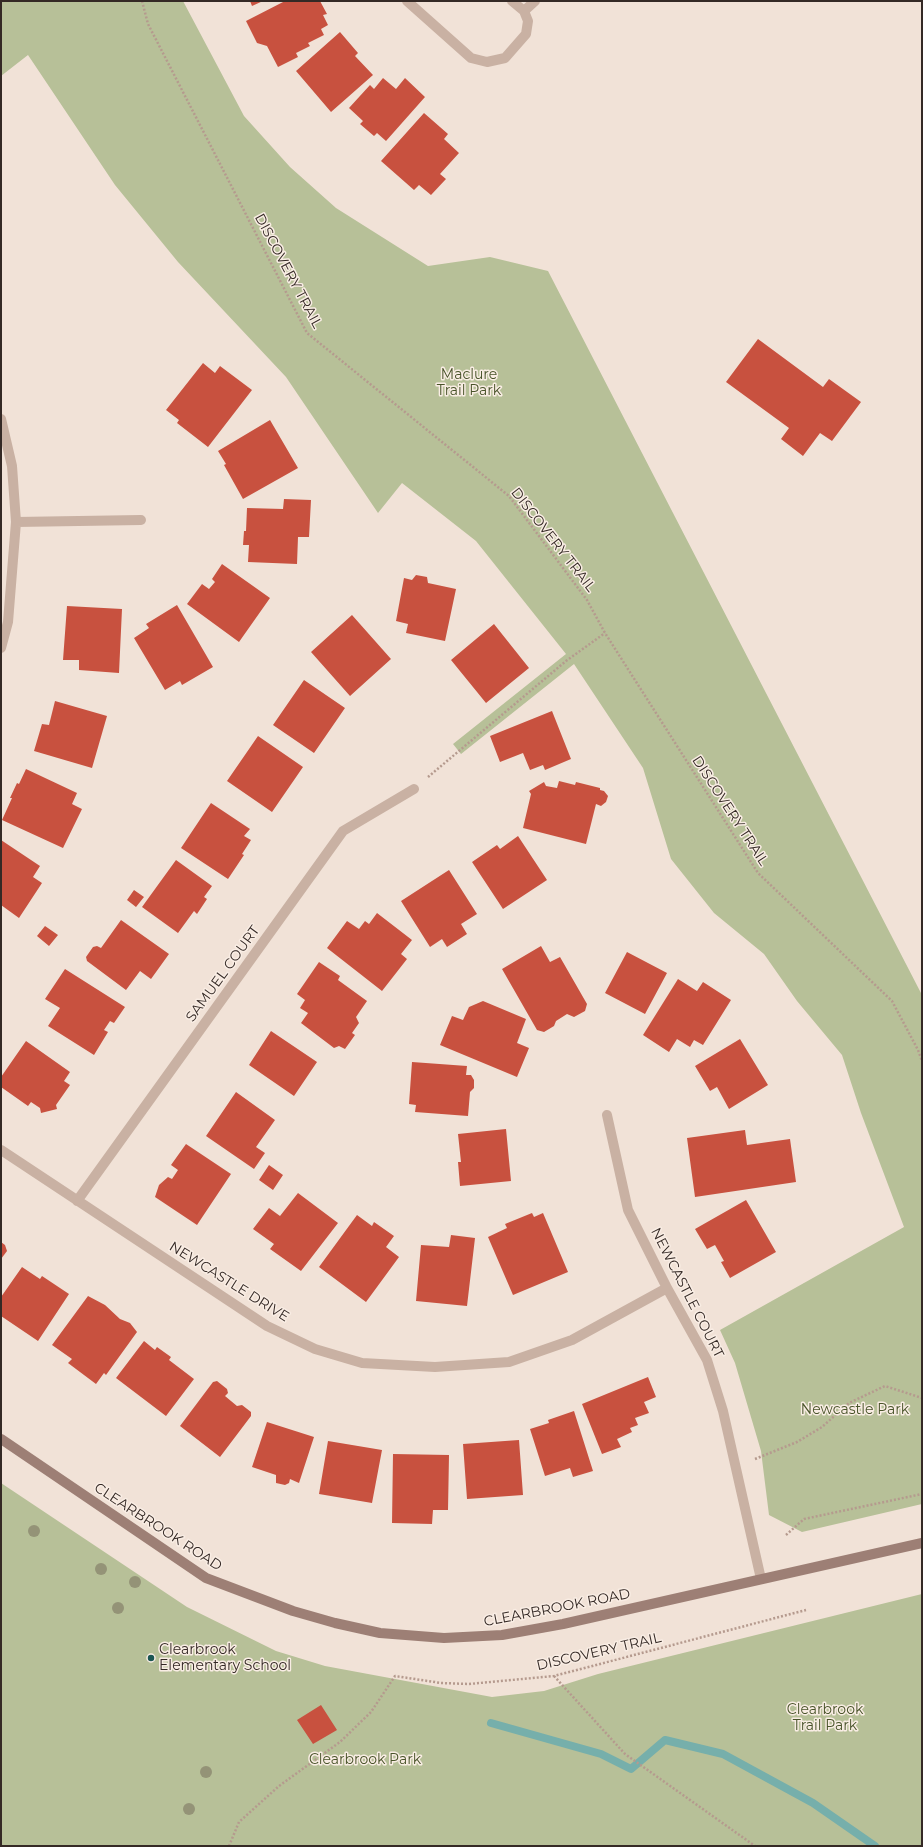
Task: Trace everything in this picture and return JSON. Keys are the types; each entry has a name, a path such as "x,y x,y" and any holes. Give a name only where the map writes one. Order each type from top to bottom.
{"main road":[{"name":"CLEARBROOK ROAD","path":"1,1439 206,1578 293,1611 335,1623 380,1633 444,1638 502,1635 563,1624 922,1543"}],"street":[{"path":"407,1 471,58 487,62 505,58 526,34 528,20 524,11 512,1"},
{"path":"524,11 535,1"},
{"path":"1,418 12,466 16,522 8,622 1,648"},
{"path":"16,522 141,520"},
{"name":"SAMUEL COURT","path":"77,1201 343,831 414,789"},
{"name":"NEWCASTLE COURT","path":"607,1115 628,1210 667,1288 708,1360 723,1411 761,1579"},
{"name":"NEWCASTLE DRIVE","path":"1,1150 267,1326 315,1349 362,1363 435,1367 509,1362 572,1340 667,1288"}],"path":[{"name":"DISCOVERY TRAIL","path":"142,1 148,24 307,334 509,496 587,600 605,633 758,873 892,1001 918,1050 922,1061"},
{"path":"414,789 566,661 605,633"},
{"path":"735,1466 797,1442 822,1427 849,1403 884,1386 922,1398"},
{"path":"786,1536 804,1518 922,1494"},
{"name":"DISCOVERY TRAIL","path":"229,1846 239,1822 279,1786 340,1742 371,1712 395,1676 441,1683 469,1684 554,1676 806,1610"},
{"path":"554,1676 625,1754 755,1846"}],"green space":[{"name":"Maclure Trail Park","path":"1,1 183,1 244,116 290,167 336,208 428,266 490,257 548,271 922,995 922,1504 802,1532 769,1515 761,1451 735,1363 720,1330 904,1227 861,1113 842,1055 797,1001 764,954 714,913 671,859 643,768 574,664 461,754 453,744 566,654 476,541 402,483 378,513 286,377 178,262 115,185 28,55 1,76"},
{"path":"1,1483 187,1607 276,1651 325,1666 492,1697 544,1691 598,1674 922,1594 922,1846 1,1846"}],"building":[{"path":"250,1 263,1 252,6"},
{"path":"285,1 320,1 327,14 323,15 328,25 321,29 324,35 308,43 310,46 296,53 298,57 278,67 267,46 257,43 246,21"},
{"path":"340,32 358,53 355,56 373,75 331,112 296,71"},
{"path":"383,78 396,89 405,78 425,97 386,141 377,133 374,136 360,124 363,121 349,108 370,85 374,89"},
{"path":"424,113 448,134 444,139 459,153 440,174 446,179 431,195 419,185 414,190 381,161"},
{"path":"758,339 823,387 829,379 861,402 832,441 820,433 803,456 781,439 789,428 726,382"},
{"path":"203,363 215,373 220,366 252,390 208,447 177,423 179,420 166,410"},
{"path":"270,420 298,468 243,499 218,451"},
{"path":"284,499 311,500 309,537 298,537 297,564 248,562 249,545 243,545 244,531 246,531 247,508 283,509"},
{"path":"222,564 270,598 239,642 187,604 202,584 209,589 215,582 212,579"},
{"path":"416,575 427,577 428,583 456,589 445,641 406,633 408,624 396,621 404,578 412,580"},
{"path":"177,605 213,667 182,685 180,681 165,690 134,638 149,628 146,624"},
{"path":"67,606 122,609 119,673 79,670 79,660 63,660"},
{"path":"352,615 391,659 350,696 311,652"},
{"path":"494,624 529,668 486,703 451,660"},
{"path":"304,680 345,708 314,753 273,725"},
{"path":"55,701 107,716 92,768 34,751 42,724 49,725"},
{"path":"552,711 571,759 545,770 543,765 530,770 523,753 500,762 490,736"},
{"path":"258,736 303,767 272,812 227,781"},
{"path":"26,769 77,793 72,804 82,809 63,848 2,820 17,783 19,784"},
{"path":"559,781 575,785 576,782 600,788 600,790 604,791 608,796 606,802 601,806 596,804 586,844 523,828 531,794 529,791 544,782 546,786 557,788"},
{"path":"211,803 250,829 244,836 251,840 242,854 244,855 228,879 181,848"},
{"path":"518,836 547,880 503,909 472,862 497,845 500,849"},
{"path":"1,840 40,866 33,877 42,883 19,918 1,905"},
{"path":"176,860 212,886 204,897 207,899 197,914 194,911 178,933 142,907"},
{"path":"449,870 477,914 461,924 467,934 447,947 442,939 430,947 401,901"},
{"path":"134,890 144,897 136,907 127,900"},
{"path":"377,913 412,940 401,954 407,959 382,991 327,948 347,921 359,929 365,921 369,924"},
{"path":"121,920 169,954 151,979 140,971 126,990 87,961 86,957 93,947 97,946 101,948"},
{"path":"45,926 58,935 49,946 37,936"},
{"path":"541,946 550,962 560,957 587,1004 585,1011 574,1017 567,1014 556,1021 554,1026 544,1032 537,1030 502,969"},
{"path":"627,952 667,973 645,1014 605,993"},
{"path":"319,962 340,976 338,980 367,1001 356,1017 359,1023 352,1033 355,1035 345,1049 339,1046 334,1048 301,1023 308,1013 300,1008 305,1000 297,994"},
{"path":"65,969 125,1007 114,1023 110,1021 104,1030 108,1032 94,1055 48,1026 60,1008 45,999"},
{"path":"678,979 697,991 703,982 731,1000 703,1045 694,1040 690,1047 677,1039 669,1052 643,1035"},
{"path":"483,1001 526,1019 517,1043 529,1048 517,1077 440,1045 452,1016 463,1020 469,1007"},
{"path":"271,1031 317,1062 294,1096 249,1065"},
{"path":"740,1039 768,1085 729,1109 717,1087 710,1091 695,1066"},
{"path":"26,1041 70,1072 64,1081 70,1085 56,1105 57,1109 41,1113 40,1108 31,1102 28,1106 1,1087 1,1077"},
{"path":"412,1062 467,1066 466,1075 471,1075 474,1080 474,1088 470,1092 468,1116 415,1112 416,1105 409,1104"},
{"path":"236,1092 275,1120 256,1147 265,1153 254,1169 206,1136"},
{"path":"506,1129 511,1181 460,1186 458,1162 461,1162 458,1134"},
{"path":"745,1130 747,1145 790,1139 796,1182 695,1197 687,1138"},
{"path":"186,1144 231,1174 197,1225 155,1197 159,1185 168,1177 172,1179 178,1170 171,1165"},
{"path":"269,1165 283,1175 273,1190 259,1180"},
{"path":"298,1193 338,1223 301,1271 270,1249 274,1244 253,1229 269,1208 280,1216"},
{"path":"746,1200 776,1252 730,1278 721,1262 724,1261 715,1245 707,1249 695,1229"},
{"path":"532,1213 534,1217 543,1213 568,1272 513,1295 488,1237 507,1228 505,1224"},
{"path":"357,1215 372,1226 374,1222 394,1236 386,1247 399,1257 366,1302 319,1267"},
{"path":"451,1235 475,1238 467,1306 416,1301 421,1245 449,1247"},
{"path":"1,1242 5,1245 7,1251 1,1259"},
{"path":"22,1267 40,1279 42,1276 69,1294 38,1341 1,1316 1,1297"},
{"path":"88,1296 105,1305 120,1319 130,1323 137,1332 106,1375 104,1373 96,1384 68,1363 72,1359 52,1345"},
{"path":"144,1341 155,1350 157,1347 171,1357 169,1360 194,1379 166,1416 116,1378"},
{"path":"648,1377 656,1397 644,1402 649,1413 635,1418 638,1425 630,1428 632,1432 617,1439 621,1447 602,1454 582,1404"},
{"path":"217,1381 227,1389 228,1393 225,1396 237,1406 242,1405 251,1412 251,1416 220,1457 180,1426 213,1382"},
{"path":"574,1411 593,1471 573,1477 570,1468 545,1476 530,1429 549,1423 548,1420"},
{"path":"267,1422 314,1437 299,1483 290,1479 289,1483 285,1485 276,1483 276,1475 252,1467"},
{"path":"519,1440 523,1495 467,1499 463,1444"},
{"path":"328,1441 382,1450 372,1503 319,1494"},
{"path":"393,1454 449,1455 448,1510 433,1510 432,1524 392,1523"},
{"path":"321,1705 337,1730 313,1744 297,1720"}],"waterway":[{"path":"491,1723 601,1754 631,1769 665,1740 723,1754 813,1803 875,1846"}],"place":[{"name":"Clearbrook Elementary School","path":"151,1658"}],"park label":[{"name":"Newcastle Park","path":"855,1410"},
{"name":"Clearbrook Trail Park","path":"825,1718"},
{"name":"Clearbrook Park","path":"365,1760"}]}
